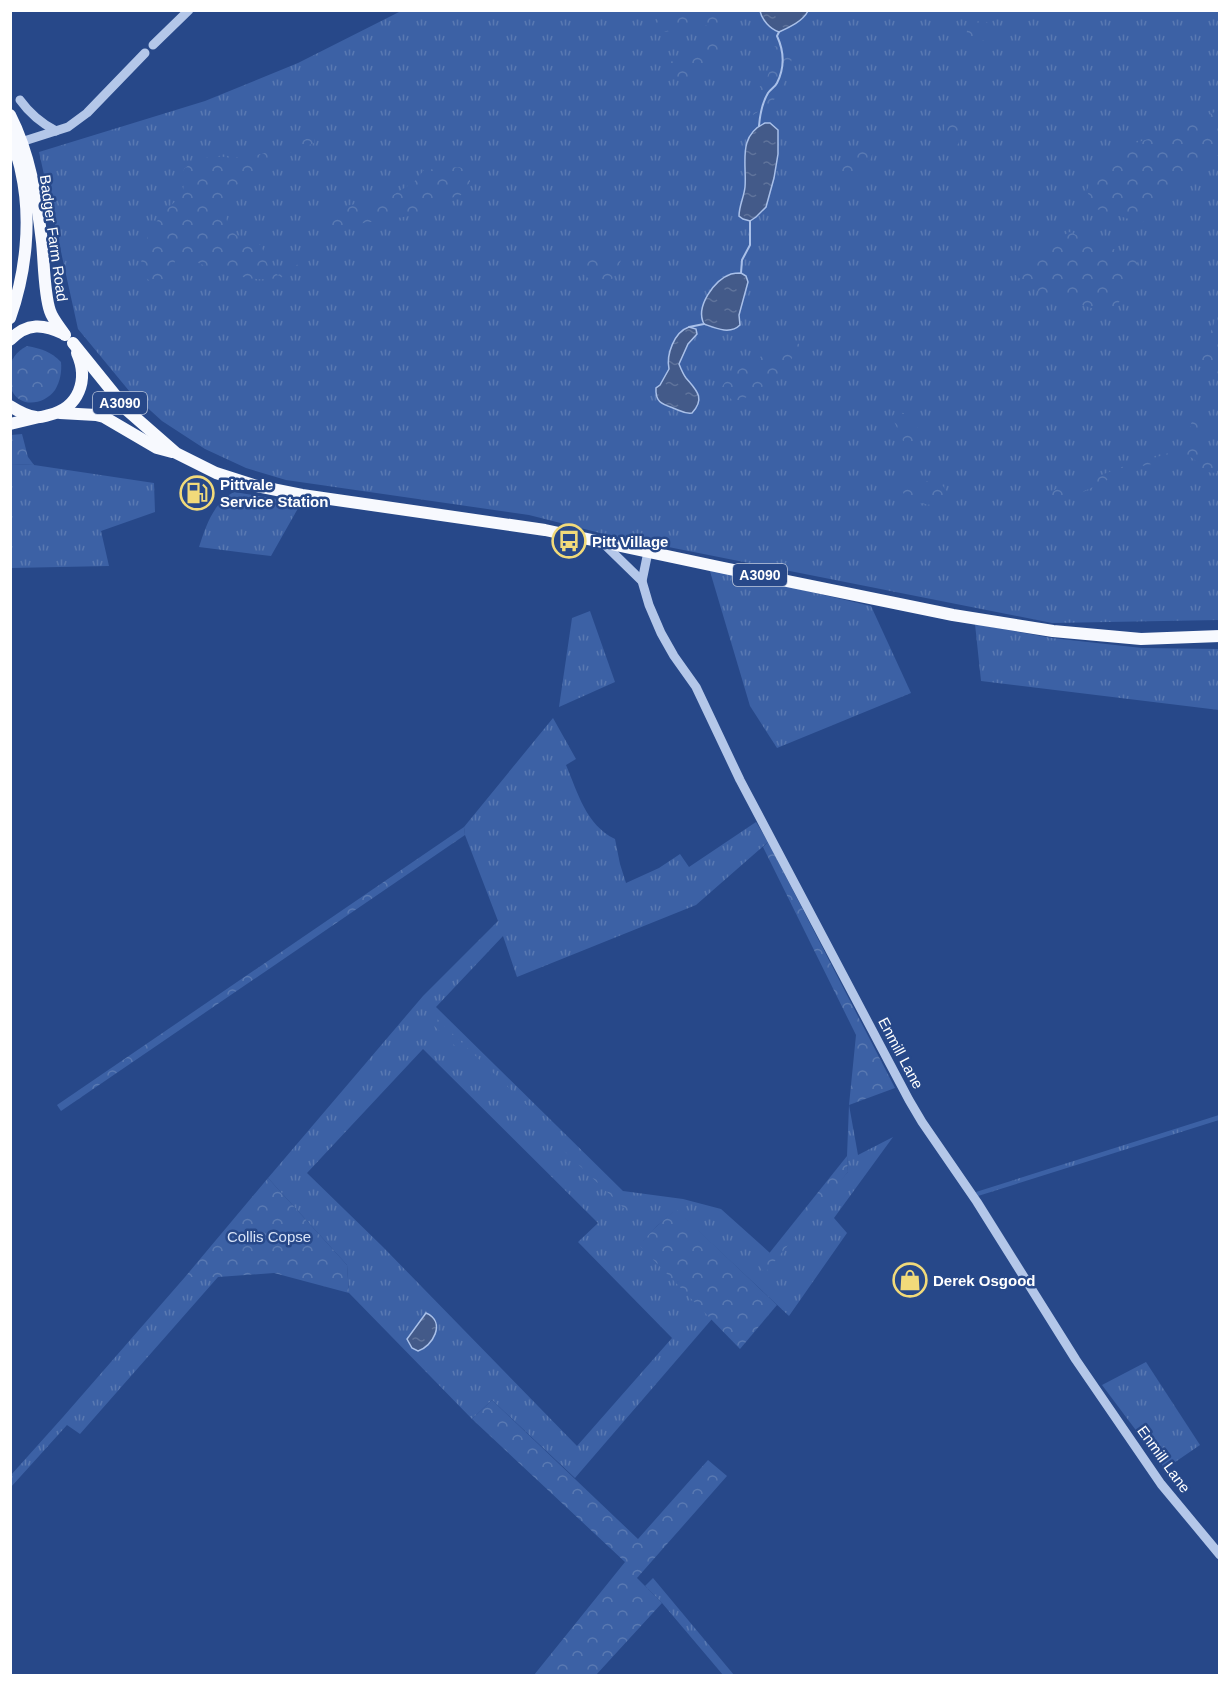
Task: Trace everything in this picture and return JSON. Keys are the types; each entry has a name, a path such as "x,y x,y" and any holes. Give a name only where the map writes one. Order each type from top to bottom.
{"main road":[{"name":"Badger Farm Road","path":"10,115 25,191 26,216 20,284 10,318"},
{"name":"Badger Farm Road","path":"16,139 34,187 50,314 69,339"},
{"path":"10,340 25,329 49,327 69,339 80,358 83,373 76,397 60,413 10,424"},
{"name":"A3090","path":"69,339 128,411 176,453"},
{"path":"10,406 20,413 36,418"},
{"name":"A3090","path":"60,413 96,415 157,448 176,453 216,473 257,486 302,495 546,530 953,615 1053,631 1141,639 1220,636"}],"street":[{"path":"153,45 189,10"},
{"path":"16,139 68,127 92,109 145,53"},
{"path":"20,100 37,120 56,131"},
{"name":"Enmill Lane","path":"601,542 642,581 661,633 696,687 740,780 909,1100 977,1202 1083,1370 1161,1484 1220,1555"},
{"path":"642,581 648,552"}],"green space":[{"path":"401,11 1219,11 1219,620 1052,623 608,535 529,515 286,480 246,468 205,449 162,421 130,392 78,329 39,152 205,101 298,63"},
{"path":"664,11 711,11 720,21 722,29 720,52 715,64 702,75 683,79 671,78 665,71 668,63 711,44 714,36 711,28 696,23 670,31 655,31 653,22"},
{"path":"970,19 987,22 992,28 988,38 969,44 967,31"},
{"path":"774,46 791,49 792,59 780,93 771,103 753,115 750,111 756,90 765,82 770,70 766,58"},
{"path":"1219,110 1219,155 1175,181 1142,223 1093,208 1087,190 1094,174 1125,146 1172,132"},
{"path":"947,116 957,122 960,129 961,134 956,148 945,134 944,125"},
{"path":"314,138 314,143 264,163 240,181 225,202 227,223 236,235 261,245 268,266 274,272 278,275 292,266 301,264 303,267 277,278 249,278 203,265 179,251 175,259 179,272 176,278 153,282 146,277 141,265 147,239 161,216 182,193 186,167 201,159 255,156"},
{"path":"863,149 873,151 871,158 852,186 840,189 837,179 844,165"},
{"path":"459,167 470,172 470,182 461,195 434,203 416,215 331,228 320,222 330,210 393,195 414,182 424,170"},
{"path":"1069,232 1139,259 1113,315 1033,289 1013,273 1023,260"},
{"path":"609,252 622,258 610,284 593,284 571,265 573,261"},
{"path":"1219,310 1219,374 1198,366"},
{"path":"797,342 804,350 793,357 773,380 742,400 732,400 721,388 735,372 745,365"},
{"path":"27,346 46,351 61,362 60,376 55,390 45,399 33,402 16,397 10,384 12,360"},
{"path":"896,412 909,415 916,423 919,448 910,449 903,441 892,417"},
{"path":"1198,414 1202,425 1200,437 1204,447 1216,463 1217,473 1204,472 1194,459 1188,456 1129,469 1073,497 1051,496 1050,493 1056,489 1078,484 1127,465 1164,455 1181,446 1186,442 1193,417"},
{"path":"22,434 28,457 34,465 11,464 11,435"},
{"path":"11,464 34,465 154,483 155,512 101,531 109,566 11,568"},
{"path":"909,480 929,481 943,486 948,494 939,505 914,502 902,491 902,484"},
{"path":"234,492 301,503 271,556 199,547 216,509"},
{"path":"709,568 871,606 911,693 777,748 750,706"},
{"path":"590,611 615,682 559,707 572,618"},
{"path":"975,624 1052,638 1142,648 1219,649 1219,710 981,681"},
{"path":"553,718 576,759 566,765 579,797 590,817 605,833 615,839 626,883 659,868 680,854 689,867 756,822 768,842 696,905 517,977 503,936 436,1007 623,1191 683,1199 721,1209 770,1253 760,1266 848,1172 849,1105 858,1155 893,1137 834,1218 847,1233 789,1316 676,1210 657,1226 640,1245 712,1319 575,1478 492,1400 472,1419 349,1293 347,1265 268,1178 423,996 498,921 464,827","holes":["423,1049 598,1223 578,1242 672,1338 577,1446 383,1247 307,1173"]},
{"path":"464,827 465,835 61,1111 57,1105"},
{"path":"768,842 895,1088 849,1105 856,1035 763,847"},
{"path":"432,1014 635,1209 630,1214 427,1019"},
{"path":"1219,1115 1219,1120 978,1196 976,1192"},
{"path":"847,1156 848,1172 765,1273 759,1266"},
{"name":"Collis Copse","path":"268,1178 347,1265 349,1293 274,1273 185,1277"},
{"path":"676,1209 777,1305 740,1349 639,1245"},
{"path":"185,1277 218,1277 80,1434 67,1425 11,1487 11,1475"},
{"path":"1146,1362 1200,1445 1165,1469 1102,1385"},
{"path":"492,1400 638,1539 708,1460 727,1476 637,1578 662,1603 596,1675 534,1675 625,1562 472,1419"},
{"path":"653,1578 734,1675 723,1675 645,1586"}],"water":[{"path":"760,10 808,11 800,21 779,32 767,24"},
{"path":"765,123 770,123 778,130 778,154 766,207 750,221 739,216 745,187 745,151 750,135"},
{"path":"741,273 746,276 748,282 739,315 740,325 727,330 704,324 702,310 704,302 713,288 725,277"},
{"path":"689,327 696,329 697,334 688,344 679,364 698,394 698,403 692,413 682,412 663,404 656,393 656,388 669,369 669,357 675,339"},
{"path":"426,1313 436,1322 435,1334 428,1345 418,1351 412,1348 407,1339"}],"waterway":[{"path":"759,126 764,101 777,83 781,71 782,53 777,36 779,32"},
{"path":"741,273 742,260 750,245 750,221"},
{"path":"689,327 704,324"}],"place":[{"name":"Pittvale Service Station","path":"197,493"},
{"name":"Pitt Village","path":"569,541"},
{"name":"Derek Osgood","path":"910,1280"}]}
